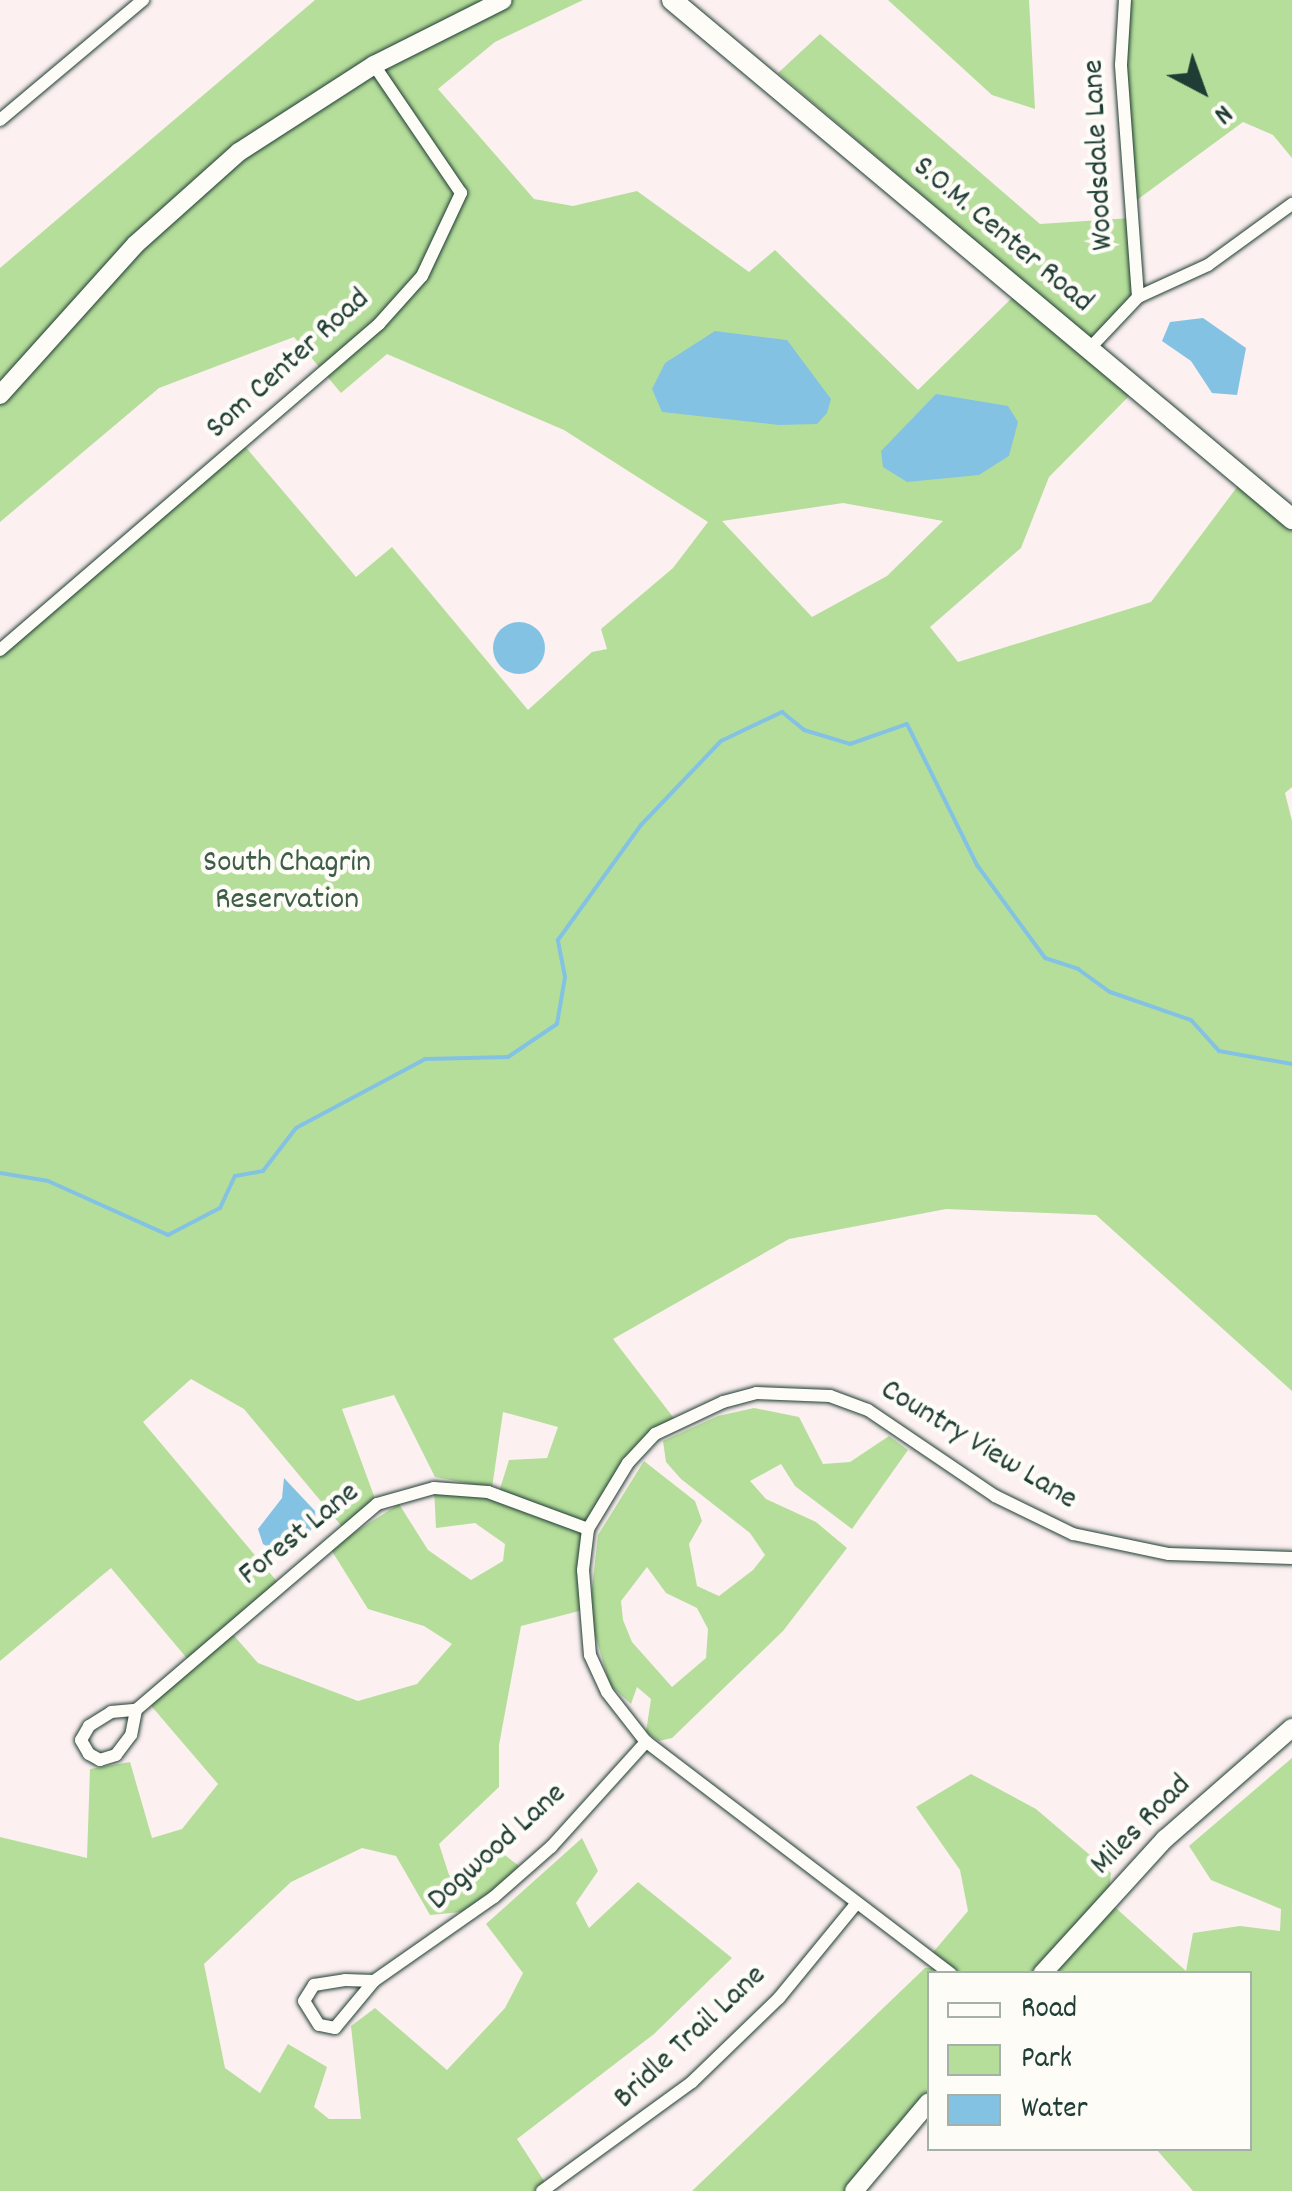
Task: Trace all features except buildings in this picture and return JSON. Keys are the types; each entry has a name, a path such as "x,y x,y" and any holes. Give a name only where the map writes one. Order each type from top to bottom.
{"main road":[{"name":"S.O.M. Center Road","path":"672,0 1292,520"}],"street":[{"path":"0,120 143,0"},
{"path":"0,395 186,196 262,135 374,65 502,0"},
{"name":"Woodsdale Lane","path":"1125,0 1120,65 1138,297"},
{"name":"Som Center Road","path":"0,650 379,324 422,276 461,193 374,65"},
{"path":"1090,348 1138,297 1208,265 1292,204"},
{"name":"Country View Lane","path":"947,1971 646,1742 607,1692 590,1655 583,1610 588,1529 628,1463 655,1434 723,1402 792,1392 868,1410 996,1496 1073,1534 1169,1554 1292,1558"},
{"name":"Forest Lane","path":"136,1710 131,1734 116,1755 100,1760 89,1754 81,1740 89,1726 111,1712 136,1710 377,1504 434,1488 488,1492 588,1529"},
{"name":"Miles Road","path":"1045,1971 1165,1839 1292,1728"},
{"name":"Dogwood Lane","path":"374,1981 314,1985 304,2001 308,2016 334,2028 374,1981 494,1897 550,1847 646,1742"},
{"name":"Bridle Trail Lane","path":"542,2191 614,2145 703,2072 779,1998 856,1904"},
{"path":"854,2191 927,2106"}],"green space":[{"name":"South Chagrin Reservation","path":"315,0 583,0 495,42 438,89 534,199 573,206 637,191 749,272 775,250 918,390 1020,290 1136,389 1049,477 1021,548 930,627 958,662 1151,602 1243,479 1292,519 1292,787 1285,793 1292,821 1292,1391 1096,1215 946,1209 789,1239 613,1339 676,1421 655,1434 588,1529 583,1610 521,1626 499,1745 499,1787 439,1844 449,1875 461,1879 501,1852 519,1866 496,1891 461,1912 430,1915 396,1856 362,1848 291,1882 204,1964 225,2068 260,2093 288,2044 327,2067 314,2107 329,2119 361,2119 351,2026 375,2008 447,2070 505,2008 523,1973 486,1924 582,1838 598,1871 576,1903 589,1928 638,1882 732,1958 654,2034 517,2139 548,2187 542,2191 0,2191 0,1837 87,1858 90,1769 130,1762 152,1838 182,1829 218,1784 147,1701 190,1662 111,1568 0,1661 0,650 243,444 356,577 392,547 528,710 592,652 607,649 601,629 673,568 708,522 564,430 387,354 341,393 294,337 159,388 0,522 0,268","holes":["843,503 943,521 887,576 812,617 722,521","191,1379 244,1409 344,1529 377,1504 342,1409 394,1395 435,1477 492,1488 503,1412 558,1427 547,1458 509,1460 498,1495 434,1488 436,1528 475,1523 505,1544 503,1561 471,1580 428,1550 399,1504 330,1548 368,1609 424,1626 452,1644 417,1684 358,1701 258,1663 229,1630 280,1585 143,1422"]},
{"path":"888,0 1029,0 1035,109 992,95"},
{"path":"1125,0 1292,0 1292,158 1273,135 1243,122 1130,205"},
{"path":"820,34 1040,224 1131,218 1138,297 1095,342 778,73"},
{"path":"754,1408 799,1417 823,1464 850,1462 889,1436 908,1450 852,1529 795,1486 781,1464 750,1481 766,1499 816,1522 847,1548 783,1631 672,1738 659,1741 646,1732 651,1699 637,1687 631,1704 610,1685 589,1615 598,1535 644,1461 695,1501 702,1521 689,1544 697,1586 719,1596 753,1570 765,1555 750,1533 681,1479 666,1462 663,1441 718,1416","holes":["647,1567 666,1593 697,1608 708,1629 706,1658 672,1687 632,1642 621,1601"]},
{"path":"1292,1758 1292,2191 1193,2191 1158,2151 1252,2151 1252,1971 1186,1971 1193,1933 1240,1926 1280,1931 1281,1909 1211,1880 1189,1846"},
{"path":"971,1774 1036,1809 1111,1873 1108,1901 1186,1971 927,1971 927,2104 854,2191 692,2191 925,1968 941,1967 929,1957 968,1911 960,1870 916,1807"}],"water":[{"path":"1203,318 1246,348 1237,395 1212,393 1191,361 1162,341 1170,322"},
{"path":"715,331 787,340 831,399 827,413 817,424 779,425 662,412 652,389 665,363"},
{"path":"936,394 1008,406 1018,422 1009,456 979,475 907,482 883,467 881,451"},
{"path":"519,622 537,630 545,648 537,666 519,674 501,666 493,648 501,630"},
{"path":"284,1478 315,1511 316,1523 298,1548 278,1553 263,1544 258,1529 282,1498"}],"waterway":[{"path":"0,1173 48,1181 168,1235 220,1208 235,1176 263,1171 296,1128 425,1059 508,1057 557,1024 565,977 558,940 641,825 721,741 782,712 804,730 850,744 907,724 977,865 1045,958 1078,969 1110,992 1191,1020 1219,1051 1292,1064"}]}
